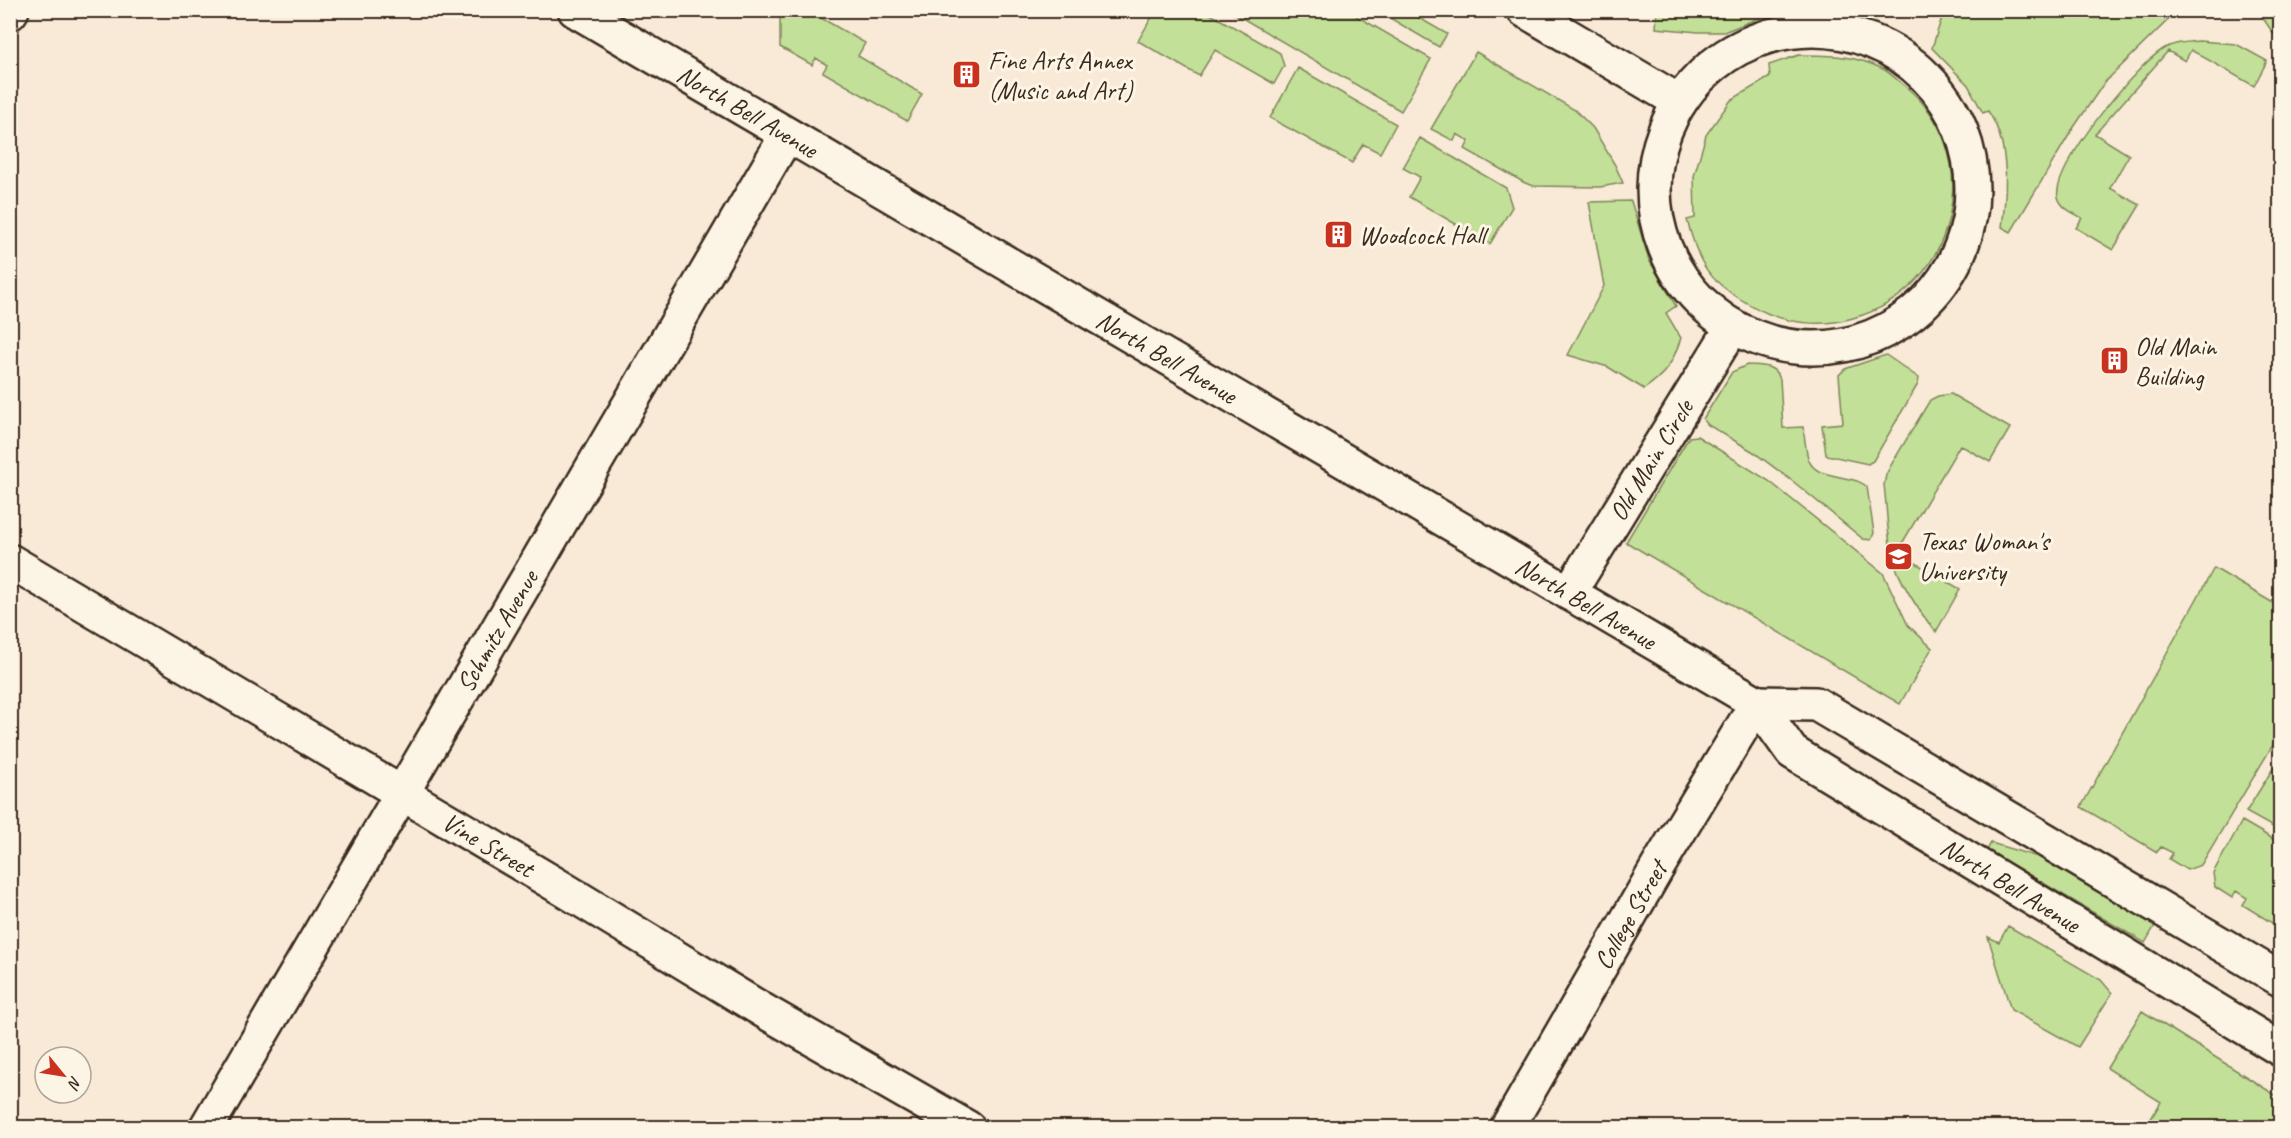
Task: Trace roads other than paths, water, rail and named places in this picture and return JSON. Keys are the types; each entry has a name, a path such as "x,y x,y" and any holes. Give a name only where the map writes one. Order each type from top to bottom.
{"street":[{"name":"North Bell Avenue","path":"575,10 1757,703 1792,752 2280,1049"},
{"path":"1524,10 1680,102"},
{"path":"1828,30 1855,34 1880,43 1903,57 1924,74 1951,106 1967,144 1973,184 1970,225 1955,263 1927,302 1889,330 1855,344 1816,351 1774,345 1732,328 1694,297 1677,274 1664,248 1656,219 1654,190 1658,153 1672,111 1698,79 1736,50 1780,33 1828,30"},
{"name":"Schmitz Avenue","path":"206,1128 787,135"},
{"name":"Old Main Circle","path":"1569,593 1732,328"},
{"name":"Vine Street","path":"10,561 764,1011 968,1128"},
{"name":"North Bell Avenue","path":"1757,703 1816,704 2280,979"},
{"name":"College Street","path":"1507,1128 1660,863 1757,703"}],"place":[{"name":"Fine Arts Annex (Music and Art)","path":"967,75"},
{"name":"Woodcock Hall","path":"1338,235"},
{"name":"Old Main Building","path":"2114,361"},
{"name":"Texas Woman's University","path":"1898,556"}]}
